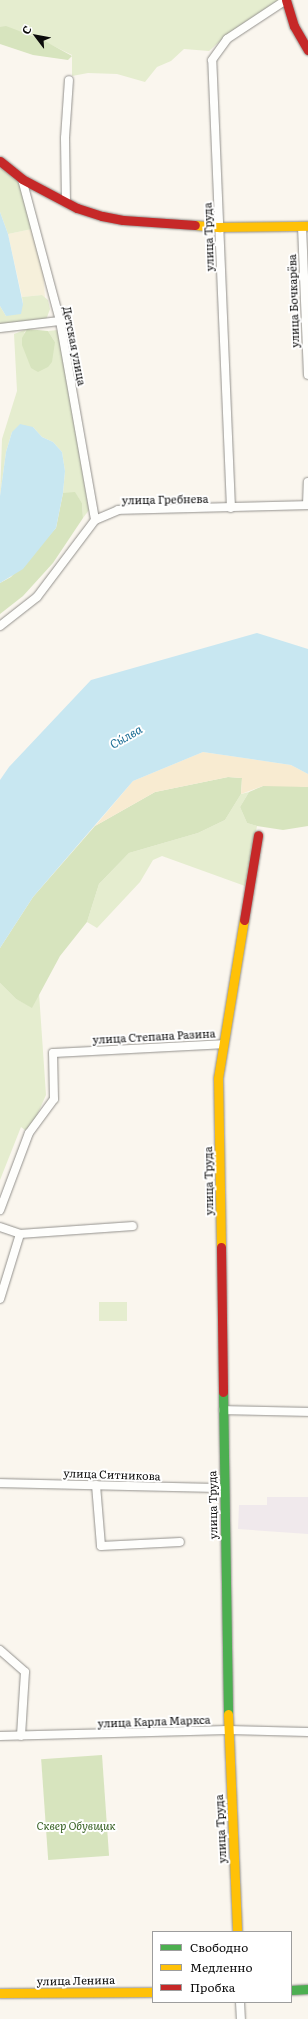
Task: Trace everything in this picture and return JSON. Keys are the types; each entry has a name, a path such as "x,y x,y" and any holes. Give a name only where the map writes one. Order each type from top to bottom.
{"street":[{"path":"286,0 294,26 308,50"},
{"name":"улица Труда","path":"231,508 212,60 227,40 286,0"},
{"path":"66,202 64,138 69,80"},
{"name":"улица Бочкарёва","path":"0,161 22,179 77,208 102,216 123,220 220,227 305,226 308,375"},
{"name":"Детская улица","path":"22,179 60,321 95,520"},
{"path":"0,328 60,321"},
{"path":"308,482 308,505"},
{"name":"улица Гребнева","path":"0,626 37,597 95,520 118,510 308,505"},
{"path":"223,1044 258,835"},
{"name":"улица Степана Разина","path":"0,1210 29,1133 54,1099 53,1053 223,1044 218,1078"},
{"name":"улица Труда","path":"218,1078 228,1730 237,1931"},
{"path":"0,1227 20,1234 133,1226"},
{"path":"0,1299 20,1234"},
{"path":"222,1410 308,1412"},
{"name":"улица Ситникова","path":"0,1483 224,1488"},
{"path":"96,1485 101,1546 180,1542"},
{"path":"0,1650 25,1672 21,1736"},
{"name":"улица Карла Маркса","path":"0,1736 228,1730 308,1732"},
{"path":"292,1990 308,1989"},
{"name":"улица Ленина","path":"0,1993 152,1992"},
{"path":"240,2003 241,2019"}],"shaded area":[{"path":"32,229 43,270 45,298 42,295 22,297 8,234"},
{"path":"267,1497 308,1497 308,1534 238,1529 239,1505 267,1505"}],"green space":[{"path":"0,0 278,0 229,33 209,51 184,49 171,61 157,67 145,82 117,74 88,73 72,76 72,55 29,34 0,27"},
{"path":"6,26 43,40 72,56 68,60 33,55 0,44 0,27"},
{"path":"0,166 20,183 32,229 8,234 0,212"},
{"path":"42,295 48,300 50,309 46,320 0,326 0,306 6,316 23,304 22,297"},
{"path":"27,329 24,333 55,342 48,331 58,330 89,510 83,518 82,503 75,493 63,493 65,471 62,452 53,442 42,437 33,427 12,432 6,452 0,496 2,439 17,391 14,334"},
{"path":"27,329 48,331 55,342 52,362 48,367 38,372 31,368 22,345 22,338"},
{"path":"75,492 82,503 83,518 53,563 23,596 0,614 0,583 11,577 56,528 63,493"},
{"path":"228,777 242,778 241,794 225,820 198,833 129,853 99,884 87,922 60,956 32,1008 16,999 0,983 0,948 33,897 95,826 155,792"},
{"path":"285,785 308,787 308,826 283,830 247,823 240,807 249,792 263,786"},
{"path":"249,792 240,807 247,823 257,826 245,886 162,856 153,860 140,882 97,928 87,922 99,884 129,853 198,833 225,820 241,794"},
{"path":"0,983 16,999 32,1007 39,993 46,1095 29,1133 21,1127 0,1180"},
{"path":"99,1302 127,1302 127,1321 99,1321"},
{"name":"Сквер Обувщик","path":"102,1755 109,1856 48,1860 41,1759"}],"sand":[{"path":"203,752 291,765 308,774 308,787 263,786 241,794 242,778 228,777 155,792 95,826 133,781"}],"water":[{"path":"0,212 8,234 23,304 21,314 6,316 0,306"},
{"path":"20,424 33,427 42,437 53,442 62,452 65,471 63,493 56,528 23,569 0,583 0,496 6,452 12,432"},
{"name":"Сы́лва","path":"257,633 308,649 308,774 291,765 203,752 133,781 33,897 0,948 0,780 9,767 91,680"}],"traffic: fast":[{"path":"223,1392 228,1714"},
{"path":"292,1990 308,1989"}],"traffic: slow":[{"path":"195,225 220,227 308,226"},
{"path":"221,1247 218,1078 244,920"},
{"path":"228,1714 237,1931"},
{"path":"0,1993 152,1992"}],"traffic: jam":[{"path":"286,0 294,26 308,50"},
{"path":"0,161 22,179 77,208 102,216 123,220 195,225"},
{"path":"244,920 258,835"},
{"path":"221,1247 223,1392"}]}
